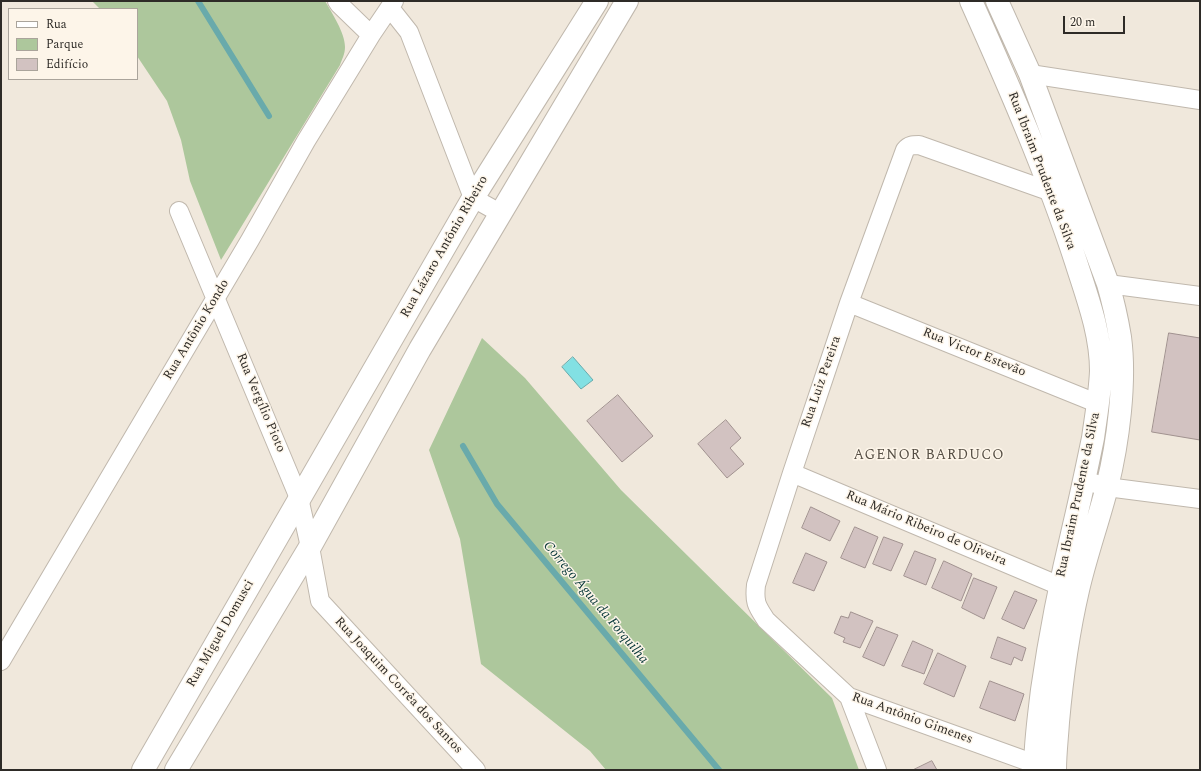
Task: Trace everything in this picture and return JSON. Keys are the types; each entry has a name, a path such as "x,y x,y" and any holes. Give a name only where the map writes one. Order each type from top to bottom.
{"street":[{"path":"337,1 371,35"},
{"name":"Rua Lázaro Antônio Ribeiro","path":"299,498 473,198 597,1"},
{"path":"176,770 310,547 420,349 627,1"},
{"name":"Rua Ibraim Prudente da Silva","path":"971,1 1001,68 1052,193 1089,301 1095,324 1101,370 1099,404 1085,481 1060,586 1045,667 1038,718 1042,768"},
{"name":"Rua Ibraim Prudente da Silva","path":"997,1 1030,74 1108,284 1120,338 1121,398 1117,437 1107,487 1078,589 1061,687 1042,768"},
{"path":"392,4 409,32 473,198 500,213"},
{"name":"Rua Antônio Kondo","path":"1,661 216,298 306,141 371,35 392,4"},
{"path":"1030,74 1200,100"},
{"name":"Rua Luiz Pereira","path":"766,620 756,605 756,585 849,302 905,150 908,146 920,145 1052,193"},
{"path":"1052,193 1077,200"},
{"name":"Rua Vergílio Pioto","path":"179,211 299,498 320,601"},
{"path":"1108,284 1200,296"},
{"name":"Rua Victor Estevão","path":"849,302 1099,404"},
{"name":"Rua Mário Ribeiro de Oliveira","path":"792,473 1060,586"},
{"path":"1085,481 1107,487 1200,500"},
{"name":"Rua Miguel Domusci","path":"143,770 299,498"},
{"name":"Rua Joaquim Corrêa dos Santos","path":"320,601 476,770"},
{"name":"Rua Antônio Gimenes","path":"766,620 849,697 1042,768"},
{"path":"849,697 876,770"}],"green space":[{"path":"92,1 325,1 338,23 345,47 340,65 221,260 190,181 181,140 167,101 138,58 138,8 99,8"},
{"path":"482,338 525,378 621,490 832,698 859,770 606,770 590,751 481,664 460,539 429,450"}],"water":[{"path":"573,357 593,380 581,389 562,367"}],"building":[{"path":"1169,333 1200,338 1200,440 1152,432"},
{"path":"618,395 653,436 622,462 587,421"},
{"path":"726,420 741,438 730,448 744,464 727,478 698,444"},
{"path":"811,507 840,521 830,541 802,528"},
{"path":"855,527 878,537 865,568 841,558"},
{"path":"884,537 903,544 891,571 873,564"},
{"path":"915,551 936,559 926,585 904,576"},
{"path":"806,553 827,562 814,591 793,583"},
{"path":"944,561 972,574 961,601 932,588"},
{"path":"974,578 997,587 984,619 962,608"},
{"path":"1015,591 1037,600 1024,629 1002,619"},
{"path":"851,612 873,621 860,648 843,642 845,638 834,633 841,616 848,618"},
{"path":"877,627 898,635 884,666 863,657"},
{"path":"998,637 1026,648 1022,661 1014,657 1011,665 991,658"},
{"path":"913,641 933,650 924,674 902,666"},
{"path":"938,653 966,666 954,697 924,684"},
{"path":"990,681 1024,694 1015,721 980,708"},
{"path":"932,761 937,770 913,770"}],"waterway":[{"name":"Córrego Água da Forquilha","path":"198,1 269,116"},
{"name":"Córrego Água da Forquilha","path":"463,446 497,504 719,770"}],"district":[{"name":"AGENOR BARDUCO","path":"929,456"}]}
